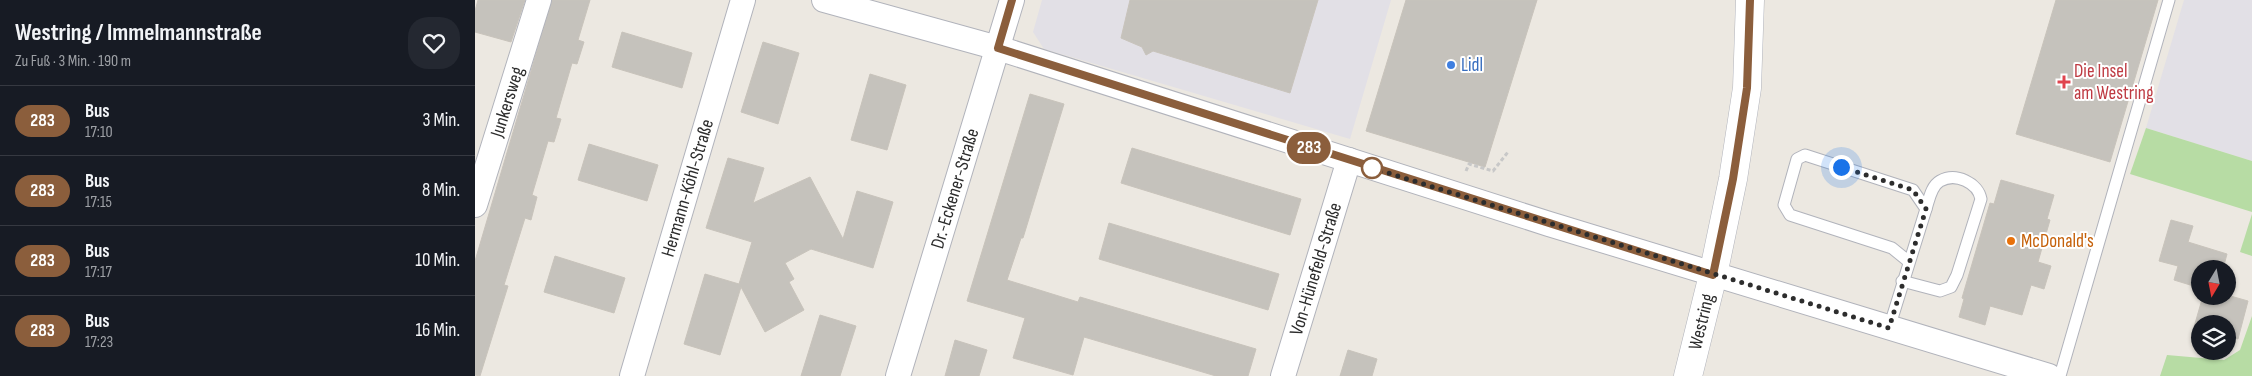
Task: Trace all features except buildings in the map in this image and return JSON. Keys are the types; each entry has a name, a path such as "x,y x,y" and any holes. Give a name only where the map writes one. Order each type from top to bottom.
{"main road":[{"name":"Westring","path":"1688,376 1713,275 1733,179 1747,88 1750,0"}],"street":[{"name":"Junkersweg","path":"475,206 539,0"},
{"name":"Hermann-Köhl-Straße","path":"632,376 743,0"},
{"path":"824,0 998,48 1713,275 2049,376"},
{"name":"Dr.-Eckener-Straße","path":"898,376 1012,0"},
{"name":"Von-Hünefeld-Straße","path":"1283,376 1349,160"}],"lane":[{"path":"2060,376 2169,0"},
{"path":"1908,261 1892,248 1790,215 1784,205 1797,159 1805,156 1913,190 1926,209"},
{"path":"1889,328 1902,282 1908,261 1933,188 1941,181 1953,178 1971,183 1979,190 1981,199 1957,275 1951,287 1940,291 1902,282"}],"path":[{"path":"1469,164 1493,171 1508,152"}],"shaded area":[{"path":"1042,0 1391,0 1350,139 1044,49 1033,32"},
{"path":"2184,0 2252,0 2252,161 2146,128"}],"green space":[{"path":"2146,128 2252,161 2252,212 2130,174"},
{"path":"2252,214 2252,256 2240,252"},
{"path":"2252,316 2252,376 2160,376 2167,355 2191,357 2191,360 2236,360 2236,352 2240,350"}],"bus line":[{"name":"283","path":"1012,0 998,48 1303,147 1713,275 1733,179 1747,88 1750,0"}],"place":[{"name":"Lidl","path":"1451,65"},
{"name":"Die Insel am Westring","path":"2064,82"},
{"name":"McDonald's","path":"2011,241"}],"route":[{"path":"1372,168 1889,328 1926,209 1913,190 1841,167"}]}
